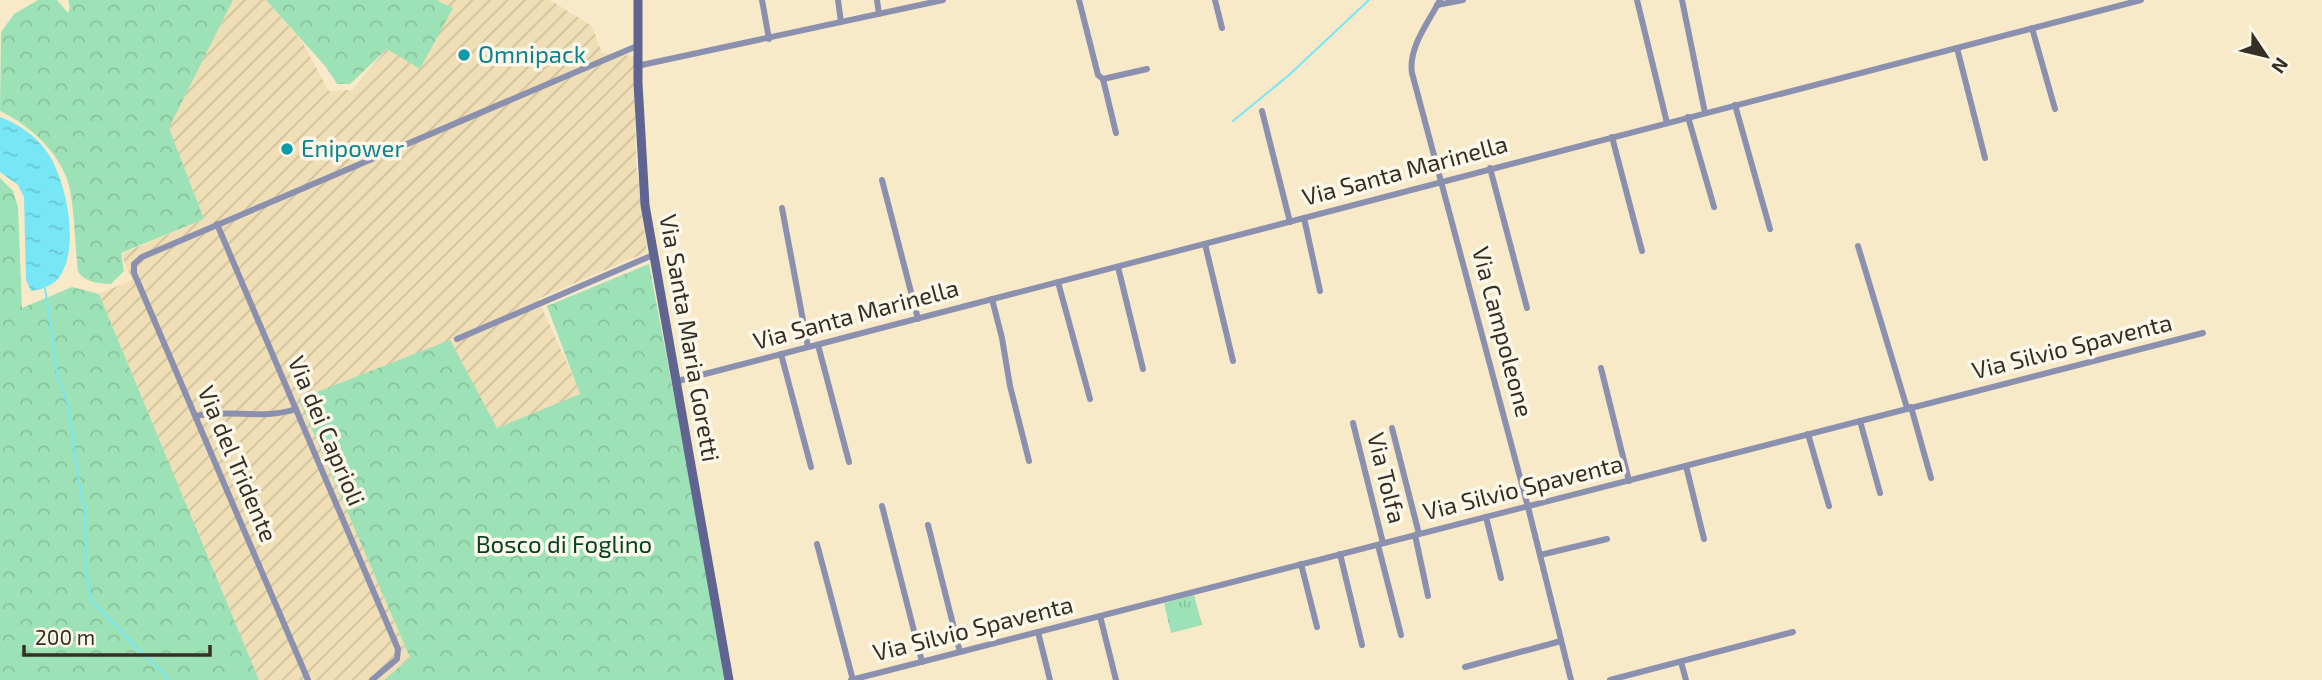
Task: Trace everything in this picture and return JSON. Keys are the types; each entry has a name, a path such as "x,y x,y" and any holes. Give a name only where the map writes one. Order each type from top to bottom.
{"main road":[{"name":"Via Santa Maria Goretti","path":"638,0 637,66 642,178 653,256 678,381 729,680"}],"street":[{"path":"762,0 769,39"},
{"path":"838,0 841,22"},
{"path":"877,0 879,14"},
{"path":"637,66 943,0"},
{"path":"1079,0 1116,133"},
{"path":"1215,0 1222,28"},
{"path":"1439,3 1463,0"},
{"path":"1637,0 1667,123"},
{"path":"1682,0 1705,113"},
{"name":"Via Santa Marinella","path":"678,381 2141,0"},
{"name":"Via Campoleone","path":"1439,3 1417,43 1411,62 1415,85 1443,181 1571,680"},
{"path":"2032,28 2055,109"},
{"path":"217,223 637,47"},
{"path":"1957,48 1985,158"},
{"path":"1103,79 1147,69"},
{"path":"1735,105 1770,229"},
{"path":"1262,111 1290,222"},
{"path":"1688,117 1714,207"},
{"path":"1612,137 1642,251"},
{"path":"1490,168 1527,308"},
{"path":"882,180 918,319"},
{"path":"782,208 808,348"},
{"path":"1304,218 1320,291"},
{"name":"Via del Tridente","path":"217,223 142,257 134,264 133,272 308,680"},
{"name":"Via dei Caprioli","path":"217,223 398,654 395,661 372,680"},
{"path":"1205,244 1233,361"},
{"path":"1857,246 1931,478"},
{"path":"457,339 653,256"},
{"path":"1118,267 1143,369"},
{"path":"1058,282 1090,399"},
{"path":"992,299 1002,338 1010,389 1029,461"},
{"name":"Via Silvio Spaventa","path":"852,680 2203,333"},
{"path":"818,345 849,462"},
{"path":"781,354 811,467"},
{"path":"1601,368 1629,481"},
{"path":"196,416 227,412 265,416 296,409"},
{"path":"1860,421 1880,493"},
{"name":"Via Tolfa","path":"1353,423 1401,635"},
{"path":"1392,428 1428,596"},
{"path":"1808,434 1829,506"},
{"path":"1685,466 1704,539"},
{"path":"882,506 922,662"},
{"path":"1486,517 1501,578"},
{"path":"928,525 960,652"},
{"path":"1540,555 1607,539"},
{"path":"817,544 852,680"},
{"path":"1340,554 1362,645"},
{"path":"1301,564 1317,627"},
{"path":"1100,616 1116,680"},
{"path":"1038,632 1050,680"},
{"path":"1610,680 1793,632"},
{"path":"1465,667 1561,641"},
{"path":"1681,662 1686,680"}],"shaded area":[{"path":"233,0 266,0 301,40 329,91 352,90 387,49 453,8 436,0 550,0 592,26 602,53 634,56 636,163 647,252 538,299 581,394 497,428 300,399 410,659 384,680 259,680 99,294 132,280 121,254 204,219 169,128"}],"green space":[{"path":"38,0 57,0 68,13 68,0 233,0 169,128 204,219 121,253 124,271 111,284 97,283 78,272 70,190 53,154 34,133 0,111 1,32 14,14"},
{"path":"266,0 436,0 453,8 420,69 387,49 350,84 337,84 326,67"},
{"path":"0,178 13,191 18,207 22,308 72,287 99,294 259,680 0,680"},
{"name":"Bosco di Foglino","path":"649,264 728,680 384,680 410,658 299,399 450,340 497,428 580,394 547,306"},
{"path":"1194,595 1202,625 1171,633 1164,603"}],"water":[{"path":"0,117 27,131 43,146 60,180 69,217 70,236 64,269 56,281 34,291 31,291 26,280 24,197 18,185 0,172"}],"waterway":[{"path":"1233,121 1289,75 1369,0"},
{"path":"45,288 58,378 68,404 84,505 87,575 91,600 168,680"}],"place":[{"name":"Omnipack","path":"464,55"},
{"name":"Enipower","path":"287,149"}]}
